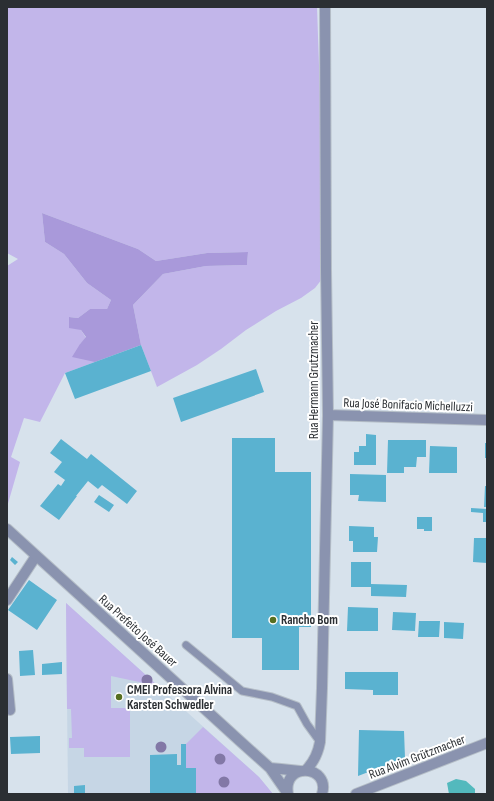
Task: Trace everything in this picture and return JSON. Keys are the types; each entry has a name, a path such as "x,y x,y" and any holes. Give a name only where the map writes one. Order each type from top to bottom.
{"street":[{"name":"Rua Hermann Grutzmacher","path":"303,770 313,763 320,742 322,688 328,415 325,7"},
{"name":"Rua José Bonifacio Michelluzzi","path":"328,415 487,420"},
{"name":"Rua Prefeito José Bauer","path":"7,529 270,768 288,794"},
{"path":"7,600 36,556"},
{"path":"7,679 10,710"},
{"name":"Rua Alvim Grützmacher","path":"356,794 487,744"},
{"name":"Rua Hermann Grutzmacher","path":"317,753 320,779"},
{"path":"270,768 281,770 312,771 317,774 320,779 324,793"},
{"name":"Rua Prefeito José Bauer","path":"288,794 287,788 291,778 295,773 303,770"}],"lane":[{"path":"186,645 242,691 272,697 297,706 307,724 320,742"}],"shaded area":[{"path":"7,7 317,7 326,270 322,279 315,288 301,298 276,311 246,330 197,365 157,387 141,345 133,305 163,274 206,266 247,265 248,252 207,253 156,261 138,249 42,213 45,242 64,254 87,283 111,300 107,309 90,309 78,318 69,317 86,338 80,344 95,362 65,373 40,422 24,418 11,457 20,462 7,507 7,266 18,259 7,253"},
{"path":"42,213 138,249 156,261 207,253 248,252 247,265 206,266 163,274 133,305 141,345 95,362 72,357 86,337 81,330 69,328 69,317 78,318 90,309 107,309 111,300 87,283 64,254 45,242"},
{"name":"CMEI Professora Alvina Karsten Schwedler","path":"66,603 259,777 273,794 68,794"},
{"path":"66,603 158,686 111,676 111,708 130,708 130,757 84,757 84,748 69,748 69,738 72,738 71,709 67,709"},
{"path":"203,727 259,777 273,794 196,794 196,769 186,768 186,744"}],"water":[{"path":"456,779 466,781 475,789 475,794 449,794 447,783"}],"building":[{"path":"141,345 151,371 75,399 65,373"},
{"path":"256,369 264,392 181,422 173,398"},
{"path":"366,434 376,435 376,465 354,465 354,452 359,452 359,446 366,446"},
{"path":"232,438 275,438 275,472 311,472 311,627 299,627 299,670 262,670 262,638 232,638"},
{"path":"61,439 87,459 91,454 137,491 127,504 102,485 98,489 88,481 59,520 40,506 58,484 61,486 65,480 54,472 62,462 50,453"},
{"path":"388,440 426,440 426,457 417,457 416,467 404,467 404,473 387,473"},
{"path":"485,443 487,443 487,458 485,458"},
{"path":"430,446 457,447 457,473 429,473"},
{"path":"350,474 386,475 386,502 358,501 359,495 350,495"},
{"path":"485,486 487,486 487,507 484,507"},
{"path":"99,495 114,505 109,512 94,502"},
{"path":"471,508 487,509 487,522 483,522 483,513 471,512"},
{"path":"417,517 432,517 432,531 417,529"},
{"path":"349,526 374,527 374,537 378,537 377,552 353,552 353,541 349,541"},
{"path":"474,538 487,538 487,563 473,562"},
{"path":"12,557 18,562 15,565 10,560"},
{"path":"351,562 371,562 371,584 407,585 406,597 371,596 371,587 351,587"},
{"path":"29,580 57,600 37,630 8,610"},
{"path":"348,607 378,608 378,631 347,631"},
{"path":"393,612 416,613 415,631 392,630"},
{"path":"419,621 440,621 439,637 418,637"},
{"path":"444,622 464,623 463,639 444,638"},
{"path":"33,650 35,675 20,676 19,651"},
{"path":"62,662 62,674 42,675 42,664"},
{"path":"345,672 398,672 398,695 373,695 373,690 345,689"},
{"path":"359,730 404,731 405,758 358,776"},
{"path":"40,736 40,753 11,754 10,737"},
{"path":"181,744 186,744 186,768 196,768 196,794 150,794 150,755 177,754 177,765 181,765"},
{"path":"85,785 85,794 74,794 74,786"}],"place":[{"name":"Rancho Bom","path":"273,620"},
{"name":"CMEI Professora Alvina Karsten Schwedler","path":"119,697"}]}
